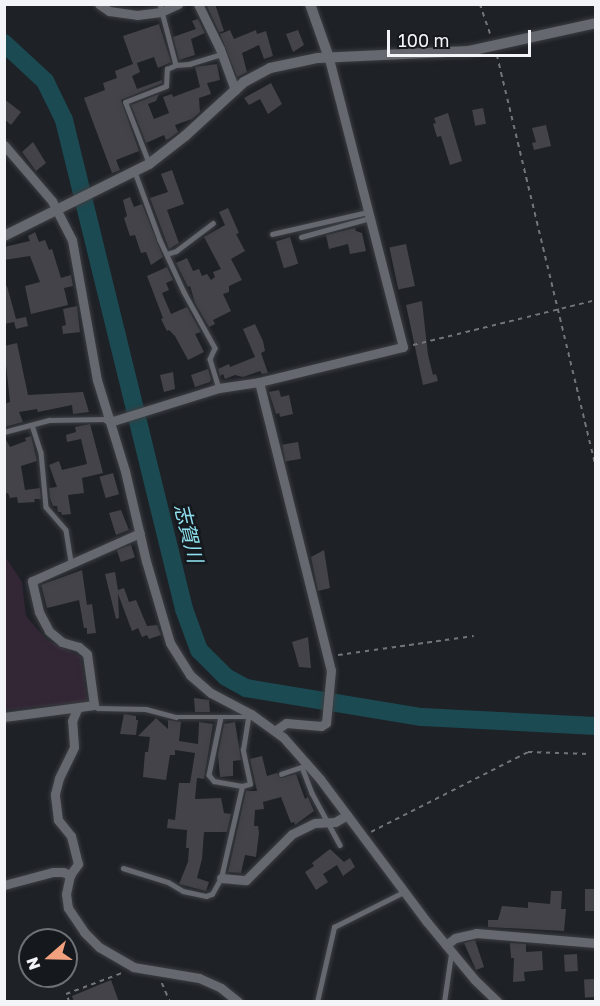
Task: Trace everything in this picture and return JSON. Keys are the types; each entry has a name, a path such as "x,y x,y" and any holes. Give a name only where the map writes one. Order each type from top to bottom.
{"street":[{"path":"99,4 109,11 127,15 178,4"},
{"path":"198,4 222,54 235,90"},
{"path":"110,420 219,387 260,382 403,347 329,58 310,4"},
{"path":"4,236 118,182 149,164 185,136 251,77 270,68 291,62 329,58 439,54 495,47 596,22"},
{"path":"4,146 62,209 74,250 87,331 170,643 190,675 212,693 276,730 347,815 448,948 498,1002"},
{"path":"260,382 331,670 327,720 321,726 289,723 276,730"},
{"path":"4,717 76,710 94,705 87,654 79,647 62,642 49,631 39,612 32,585 35,578 140,533"},
{"path":"76,710 72,721 74,747 58,778 55,794 58,820 71,836 78,864 70,875 66,902 71,915 93,942 133,967 199,978 221,988 238,1002"},
{"path":"221,878 246,880 286,838 315,823 327,823 347,815"},
{"path":"4,885 59,871 70,875"},
{"path":"448,948 455,938 476,933 596,943"}],"lane":[{"path":"160,8 177,65"},
{"path":"149,164 124,102 163,88 167,83 167,69 222,54"},
{"path":"135,172 184,292 215,348 210,359 219,387"},
{"path":"272,234 369,215"},
{"path":"301,237 369,215"},
{"path":"167,254 176,251 213,223"},
{"path":"4,423 6,432 58,419 110,420"},
{"path":"32,425 41,452 46,507 66,530 71,562"},
{"path":"94,705 98,708 157,711 176,717 249,716 243,750 250,784 242,786 214,781 210,775 221,717"},
{"path":"281,774 304,765 327,823 340,845"},
{"path":"123,868 168,882 183,891 206,896 212,894 221,878 242,786"},
{"path":"316,1002 334,927 404,892"},
{"path":"444,1002 448,948"}],"path":[{"path":"480,4 495,47 596,466"},
{"path":"403,347 596,300"},
{"path":"329,658 474,636"},
{"path":"362,835 528,752 589,754"},
{"path":"69,1002 66,994 133,967"},
{"path":"158,972 170,1002"}],"shaded area":[{"path":"4,555 22,582 26,616 47,640 81,657 87,702 5,710"}],"building":[{"path":"206,4 215,4 224,31 219,32"},
{"path":"198,19 205,33 191,39 195,55 179,60 173,37 196,29 192,21"},
{"path":"159,24 171,62 158,68 154,57 137,63 140,72 132,76 137,89 162,80 162,83 121,100 139,151 116,160 120,170 112,173 84,98 105,90 103,83 117,78 115,71 133,64 123,36"},
{"path":"230,30 234,39 256,30 257,34 266,31 273,56 264,59 259,45 242,53 247,72 237,77 220,34"},
{"path":"298,30 304,45 293,52 286,34"},
{"path":"217,64 220,80 207,83 211,94 199,98 200,112 192,119 175,125 178,132 170,138 166,140 164,135 146,143 131,105 159,94 156,101 148,104 154,119 169,113 163,97 172,94 173,97 200,87 195,67"},
{"path":"271,83 282,104 268,114 260,99 249,105 244,98"},
{"path":"4,99 21,112 11,125 4,119"},
{"path":"483,108 486,124 475,126 472,110"},
{"path":"448,113 462,161 450,165 441,136 437,137 433,124 436,123 434,118"},
{"path":"546,125 551,146 534,150 532,143 536,142 532,128"},
{"path":"33,142 46,163 36,171 22,152"},
{"path":"172,170 184,204 167,210 179,243 169,249 150,198 168,192 161,174"},
{"path":"130,197 134,207 142,204 163,257 151,265 146,252 141,253 135,235 130,236 124,218 127,216 123,200"},
{"path":"228,208 239,233 236,234 245,251 231,259 242,280 229,286 229,292 223,294 231,311 213,320 215,324 209,327 195,303 190,286 188,287 176,263 187,258 193,271 199,269 202,276 207,274 211,280 215,277 213,272 221,269 204,237 225,225 219,212"},
{"path":"355,228 356,231 362,233 366,251 350,254 348,244 329,249 326,235"},
{"path":"35,232 39,242 45,240 49,250 52,249 61,278 71,275 73,286 64,288 68,305 31,314 25,286 40,282 30,256 4,260 4,247 30,241 28,236"},
{"path":"290,237 298,264 284,268 276,241"},
{"path":"406,244 415,286 398,290 389,248"},
{"path":"167,267 173,280 166,283 169,290 162,293 171,314 187,307 201,332 195,334 204,352 188,360 175,336 169,330 167,331 161,319 163,318 147,276"},
{"path":"7,286 16,319 26,317 28,326 16,329 14,322 4,324 4,287"},
{"path":"422,301 428,355 433,375 436,374 438,381 423,385 406,305"},
{"path":"77,306 80,332 63,334 62,326 66,325 63,309"},
{"path":"255,324 263,341 265,351 261,353 268,373 262,374 260,371 243,377 235,375 225,379 223,374 220,376 218,369 255,357 243,329"},
{"path":"17,343 28,395 83,392 89,412 73,414 72,405 38,412 37,409 19,412 23,422 4,427 4,404 10,402 4,346"},
{"path":"208,369 210,382 195,387 191,375"},
{"path":"173,372 175,389 164,392 160,375"},
{"path":"279,390 281,397 289,395 293,414 280,417 279,413 276,414 269,392"},
{"path":"90,424 103,473 82,478 84,493 68,495 71,514 62,515 58,512 57,506 53,506 50,498 49,488 57,487 49,465 59,461 62,470 87,464 81,439 67,442 66,435 76,432 75,427"},
{"path":"4,436 10,447 26,441 25,438 31,436 37,461 21,466 25,490 40,488 41,499 34,499 35,502 18,503 17,497 10,498 8,493 4,494"},
{"path":"298,442 301,459 285,462 282,445"},
{"path":"113,473 119,494 106,498 100,477"},
{"path":"121,510 129,530 116,535 109,513"},
{"path":"131,545 135,557 121,562 117,550"},
{"path":"324,550 330,588 318,591 311,557"},
{"path":"82,570 87,605 92,604 96,633 87,634 79,600 47,608 41,585"},
{"path":"115,572 118,590 124,588 129,602 136,600 147,626 157,625 161,635 149,639 147,635 142,637 138,628 132,631 118,594 119,618 116,619 105,574"},
{"path":"308,637 311,668 299,667 292,642"},
{"path":"194,698 209,700 210,712 195,712"},
{"path":"124,714 136,716 138,720 136,735 120,734"},
{"path":"156,718 168,729 168,720 181,722 179,741 198,744 199,722 213,724 204,779 197,778 195,799 221,798 224,813 231,814 227,832 204,832 202,859 197,878 209,882 206,891 179,884 188,862 187,830 167,828 168,819 175,820 179,783 190,783 195,753 175,750 175,755 170,755 166,780 143,777 145,752 148,752 150,737 138,736"},
{"path":"235,722 241,760 233,761 233,776 220,777 218,755 224,724"},
{"path":"262,756 267,776 277,773 281,778 296,774 305,799 308,797 314,811 295,825 294,822 291,823 281,797 263,802 264,809 255,810 254,826 258,826 259,833 256,857 245,855 241,873 228,872 246,791 257,791 250,759"},
{"path":"330,849 344,862 350,858 355,867 343,876 337,865 323,874 328,882 316,890 305,872 314,866 312,863"},
{"path":"585,889 596,889 596,911 585,911"},
{"path":"551,891 562,891 561,909 566,909 564,931 488,927 488,920 498,920 502,906 528,908 528,902 550,904"},
{"path":"475,940 484,967 476,970 464,943"},
{"path":"510,943 526,944 526,952 542,951 543,970 524,972 525,981 513,982 514,958 511,958"},
{"path":"577,954 578,971 565,972 564,955"},
{"path":"595,979 596,997 585,998 584,980"},
{"path":"111,980 119,1002 74,1002 72,996"}],"waterway":[{"name":"志賀川","path":"4,43 45,81 64,120 184,609 199,650 226,677 246,688 422,717 596,726"}]}
